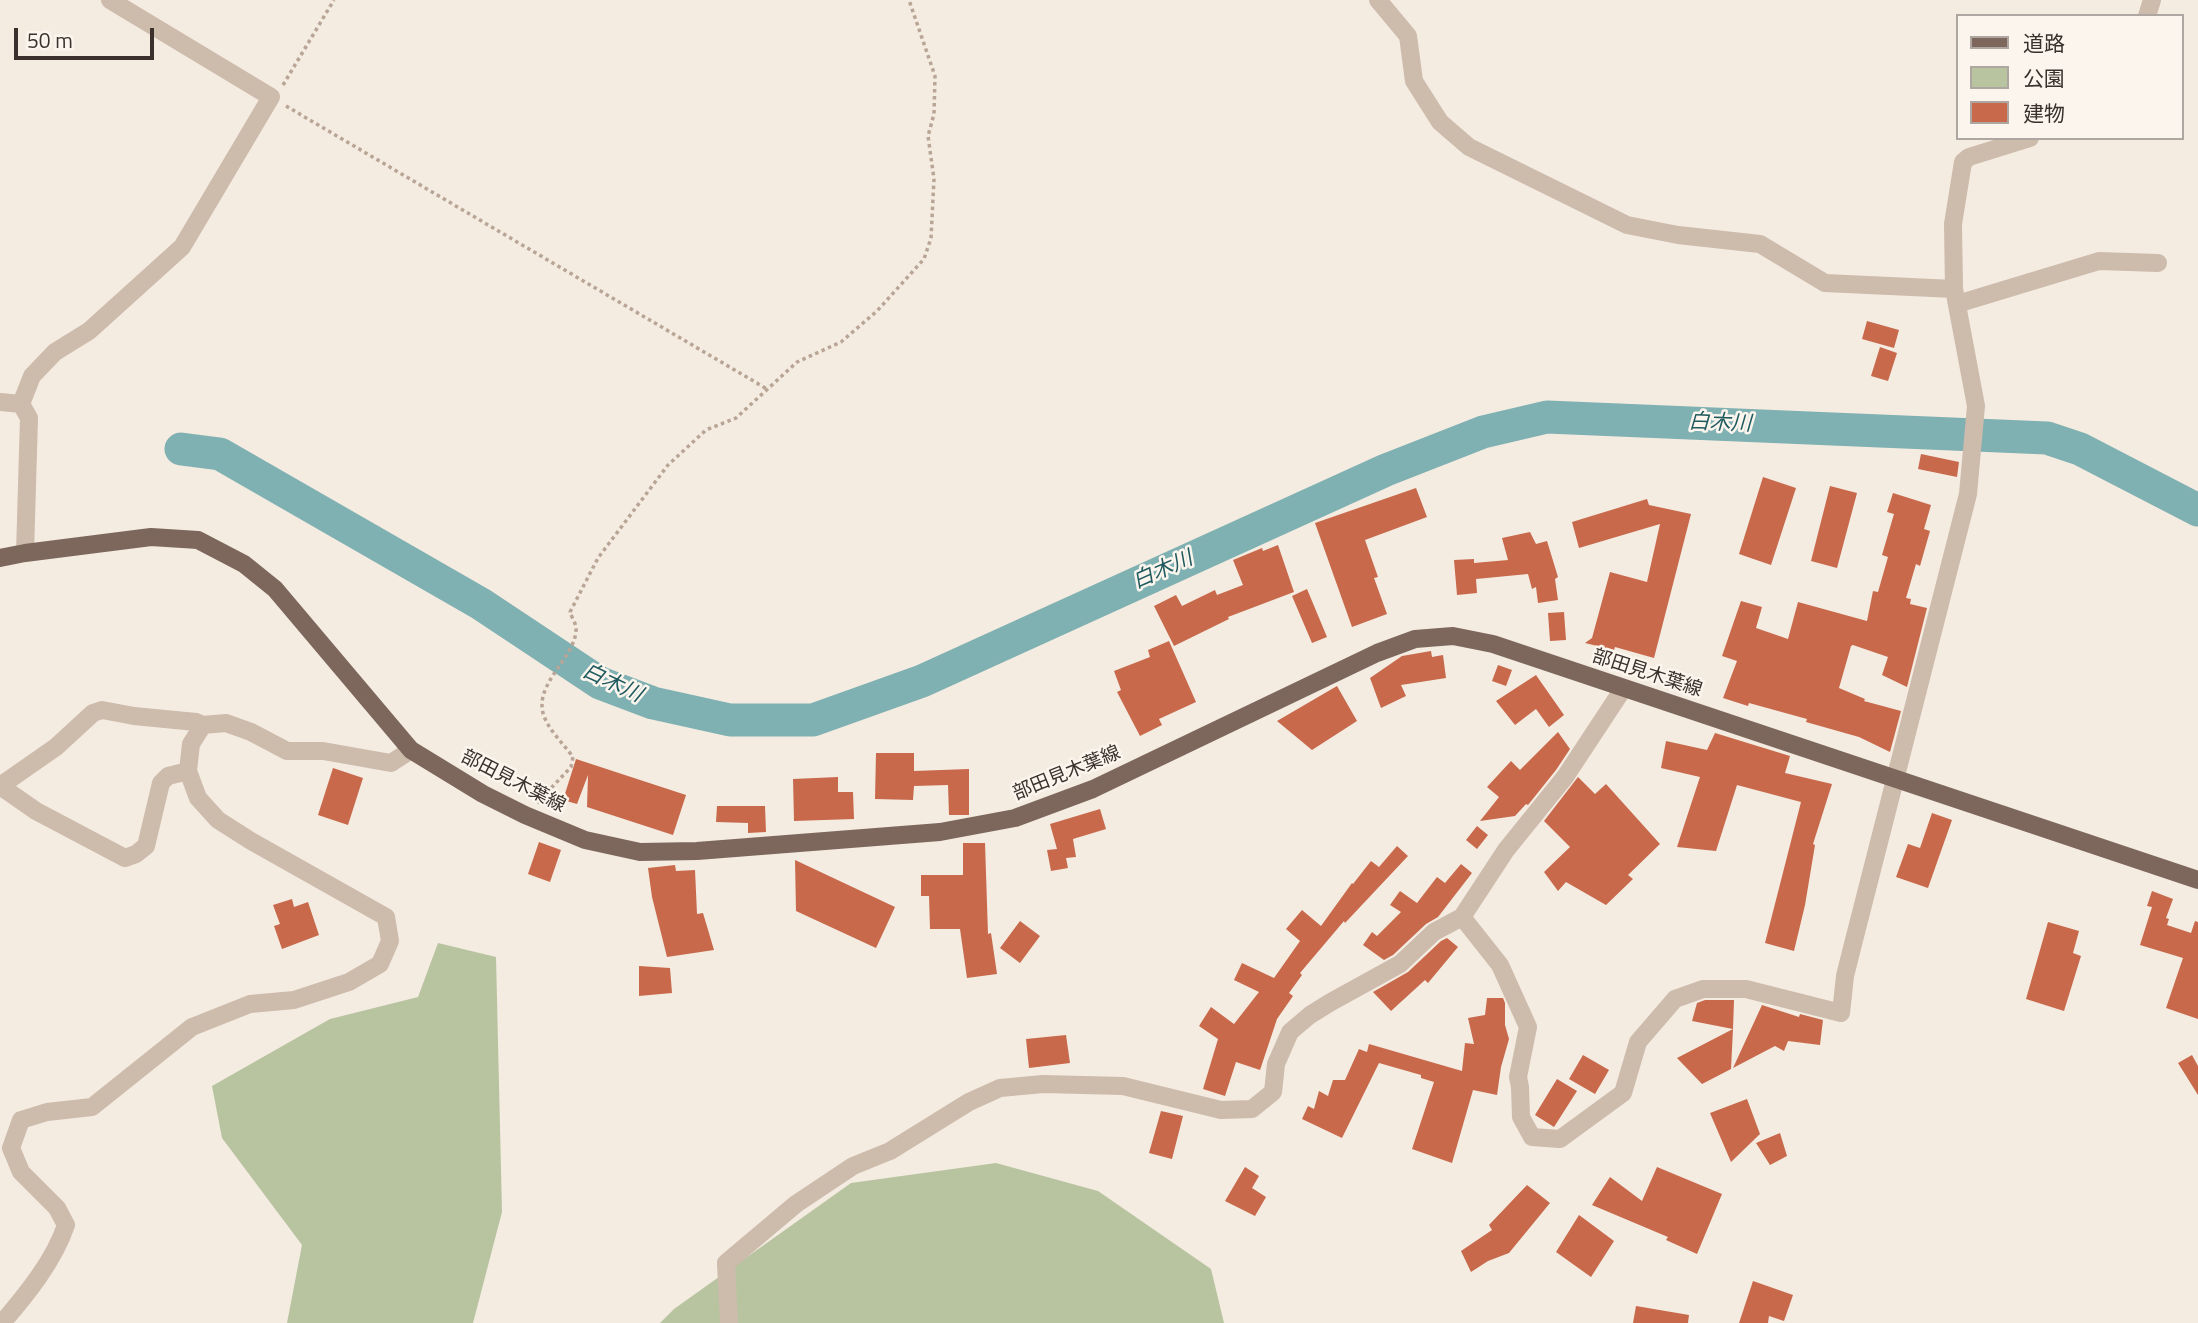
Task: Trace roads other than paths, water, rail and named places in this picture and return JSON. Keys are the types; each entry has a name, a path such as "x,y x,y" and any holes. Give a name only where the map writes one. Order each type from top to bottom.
{"main road":[{"name":"部田見木葉線","path":"0,558 151,537 198,540 244,564 275,589 411,750 483,794 526,816 585,840 640,852 697,851 940,832 1015,818 1093,789 1377,653 1415,639 1453,636 1493,644 2198,880"}],"street":[{"path":"21,404 32,376 55,352 89,331 182,247 271,97 110,0"},
{"path":"1378,0 1408,36 1414,81 1440,122 1469,147 1627,225 1678,235 1760,244 1825,283 1955,297 2099,261 2158,263"},
{"path":"1462,917 1500,965 1528,1027 1518,1077 1521,1116 1532,1137 1560,1139 1623,1093 1638,1042 1675,999 1703,989 1746,989 1840,1013 1845,976 1968,494 1976,406 1955,297 1953,224 1964,162 1969,157 2024,140"},
{"path":"0,402 21,404"},
{"path":"21,404 29,418 25,553"},
{"path":"729,1323 726,1264 733,1256 796,1204 853,1166 890,1151 969,1101 1000,1088 1043,1084 1123,1086 1221,1110 1252,1109 1273,1092 1276,1064 1290,1031 1331,1002 1400,964 1434,932 1462,917 1506,850 1565,777 1623,689"},
{"path":"188,771 168,776 161,783 146,846 125,858 36,811 0,786 56,747 93,713 102,710 203,725 226,723 251,732 287,751 323,751 391,764 411,750"},
{"path":"2,1323 61,1241 66,1226 57,1208 21,1172 11,1148 21,1120 47,1112 92,1107 192,1027 250,1004 294,1000 349,982 380,964 390,942 386,917 251,841 218,820 198,798 188,771 191,744 203,725"}],"waterway":[{"name":"白木川","path":"181,449 220,454 481,604 600,683 653,703 730,720 813,720 922,681 1386,470 1483,432 1547,417 2047,438 2080,449 2198,510"}]}
